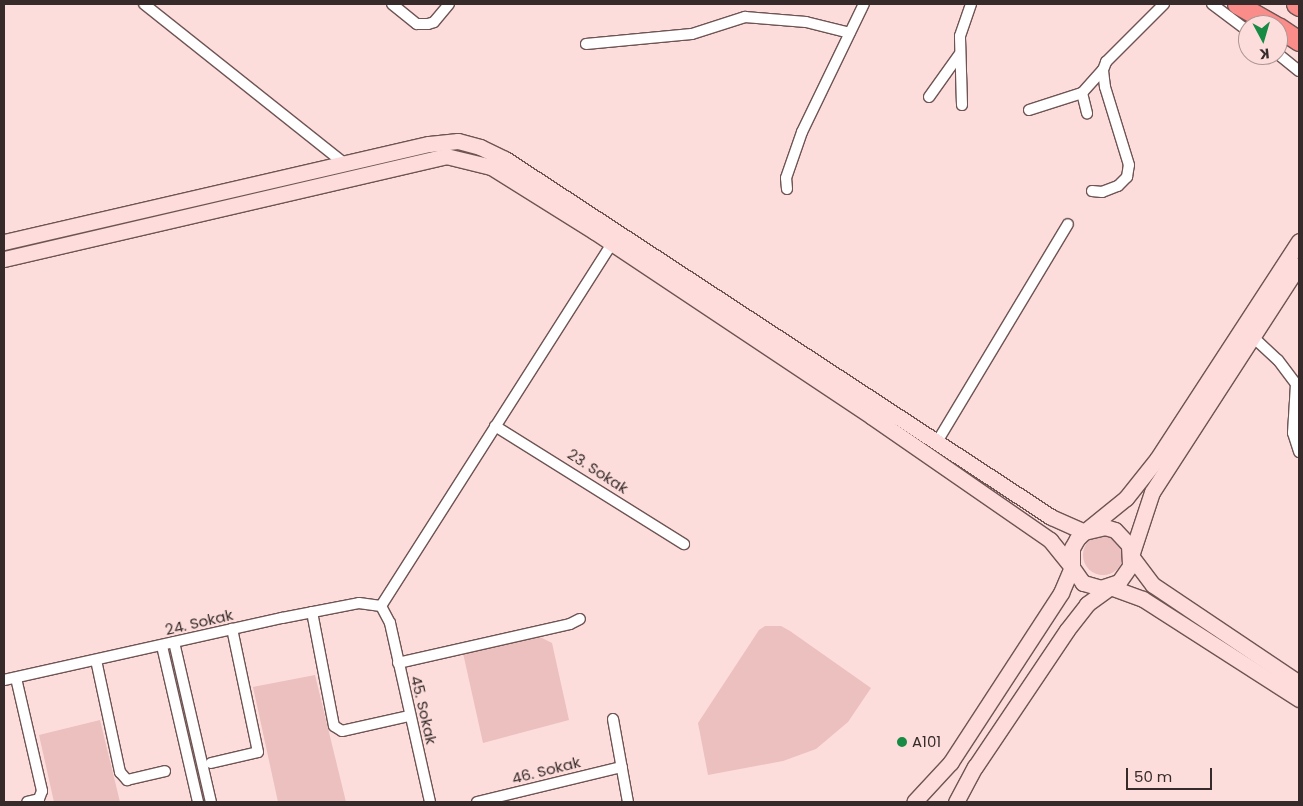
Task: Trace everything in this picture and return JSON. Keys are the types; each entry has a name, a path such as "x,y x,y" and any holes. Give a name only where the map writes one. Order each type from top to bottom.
{"highway":[{"path":"1237,4 1256,15"},
{"path":"1288,34 1299,41"}],"street":[{"path":"144,4 344,163"},
{"path":"392,4 417,24 428,24 434,22 449,4"},
{"path":"788,189 786,178 802,132 864,4"},
{"path":"962,105 959,55 960,36 971,4"},
{"path":"1028,110 1082,93 1103,70 1106,62 1164,4"},
{"path":"1212,4 1238,24"},
{"path":"586,44 692,34 745,17 806,22 850,33"},
{"path":"930,97 959,55"},
{"path":"1288,62 1299,70"},
{"path":"1092,190 1102,192 1118,186 1127,177 1129,164 1104,87 1103,70"},
{"path":"1082,93 1087,113"},
{"path":"4,242 429,144 458,141 488,151 513,164 1052,516 1084,532 1105,527 1115,530 1129,545 1132,556 1153,584 1299,683"},
{"path":"4,259 446,156 491,167 612,243 1050,540 1083,583 1101,588 1110,587 1143,599 1299,699"},
{"path":"937,442 1068,224"},
{"path":"914,802 956,755 1061,593 1072,568 1072,548 1084,532 1126,498 1157,459 1299,241"},
{"path":"381,606 612,243"},
{"path":"956,802 980,759 1087,604 1126,575 1152,492 1299,265"},
{"path":"1253,337 1278,360 1296,384 1293,433 1299,452"},
{"name":"23. Sokak","path":"494,426 684,544"},
{"name":"24. Sokak","path":"4,680 312,612 359,603 381,606"},
{"name":"45. Sokak","path":"381,606 390,624 409,716 430,802"},
{"path":"312,612 334,726 342,731 409,716"},
{"path":"398,663 570,624 580,619"},
{"path":"211,763 258,752 232,629"},
{"path":"174,642 212,802"},
{"path":"162,646 198,802"},
{"path":"96,660 120,772 127,780 165,771"},
{"path":"16,678 42,791 39,798 27,802"},
{"path":"613,719 628,802"},
{"name":"46. Sokak","path":"477,802 622,767"}],"shaded area":[{"path":"1107,535 1114,538 1120,544 1123,555 1122,563 1114,572 1107,575 1099,575 1092,572 1084,563 1083,551 1086,544 1095,536"},
{"path":"765,626 781,626 790,631 871,688 848,722 816,749 783,761 708,775 698,723 759,630"},
{"path":"540,637 552,643 569,720 483,743 463,653"},
{"path":"315,675 346,802 278,802 253,687"},
{"path":"100,720 120,802 54,802 39,735"}],"place":[{"name":"A101","path":"902,742"}]}
